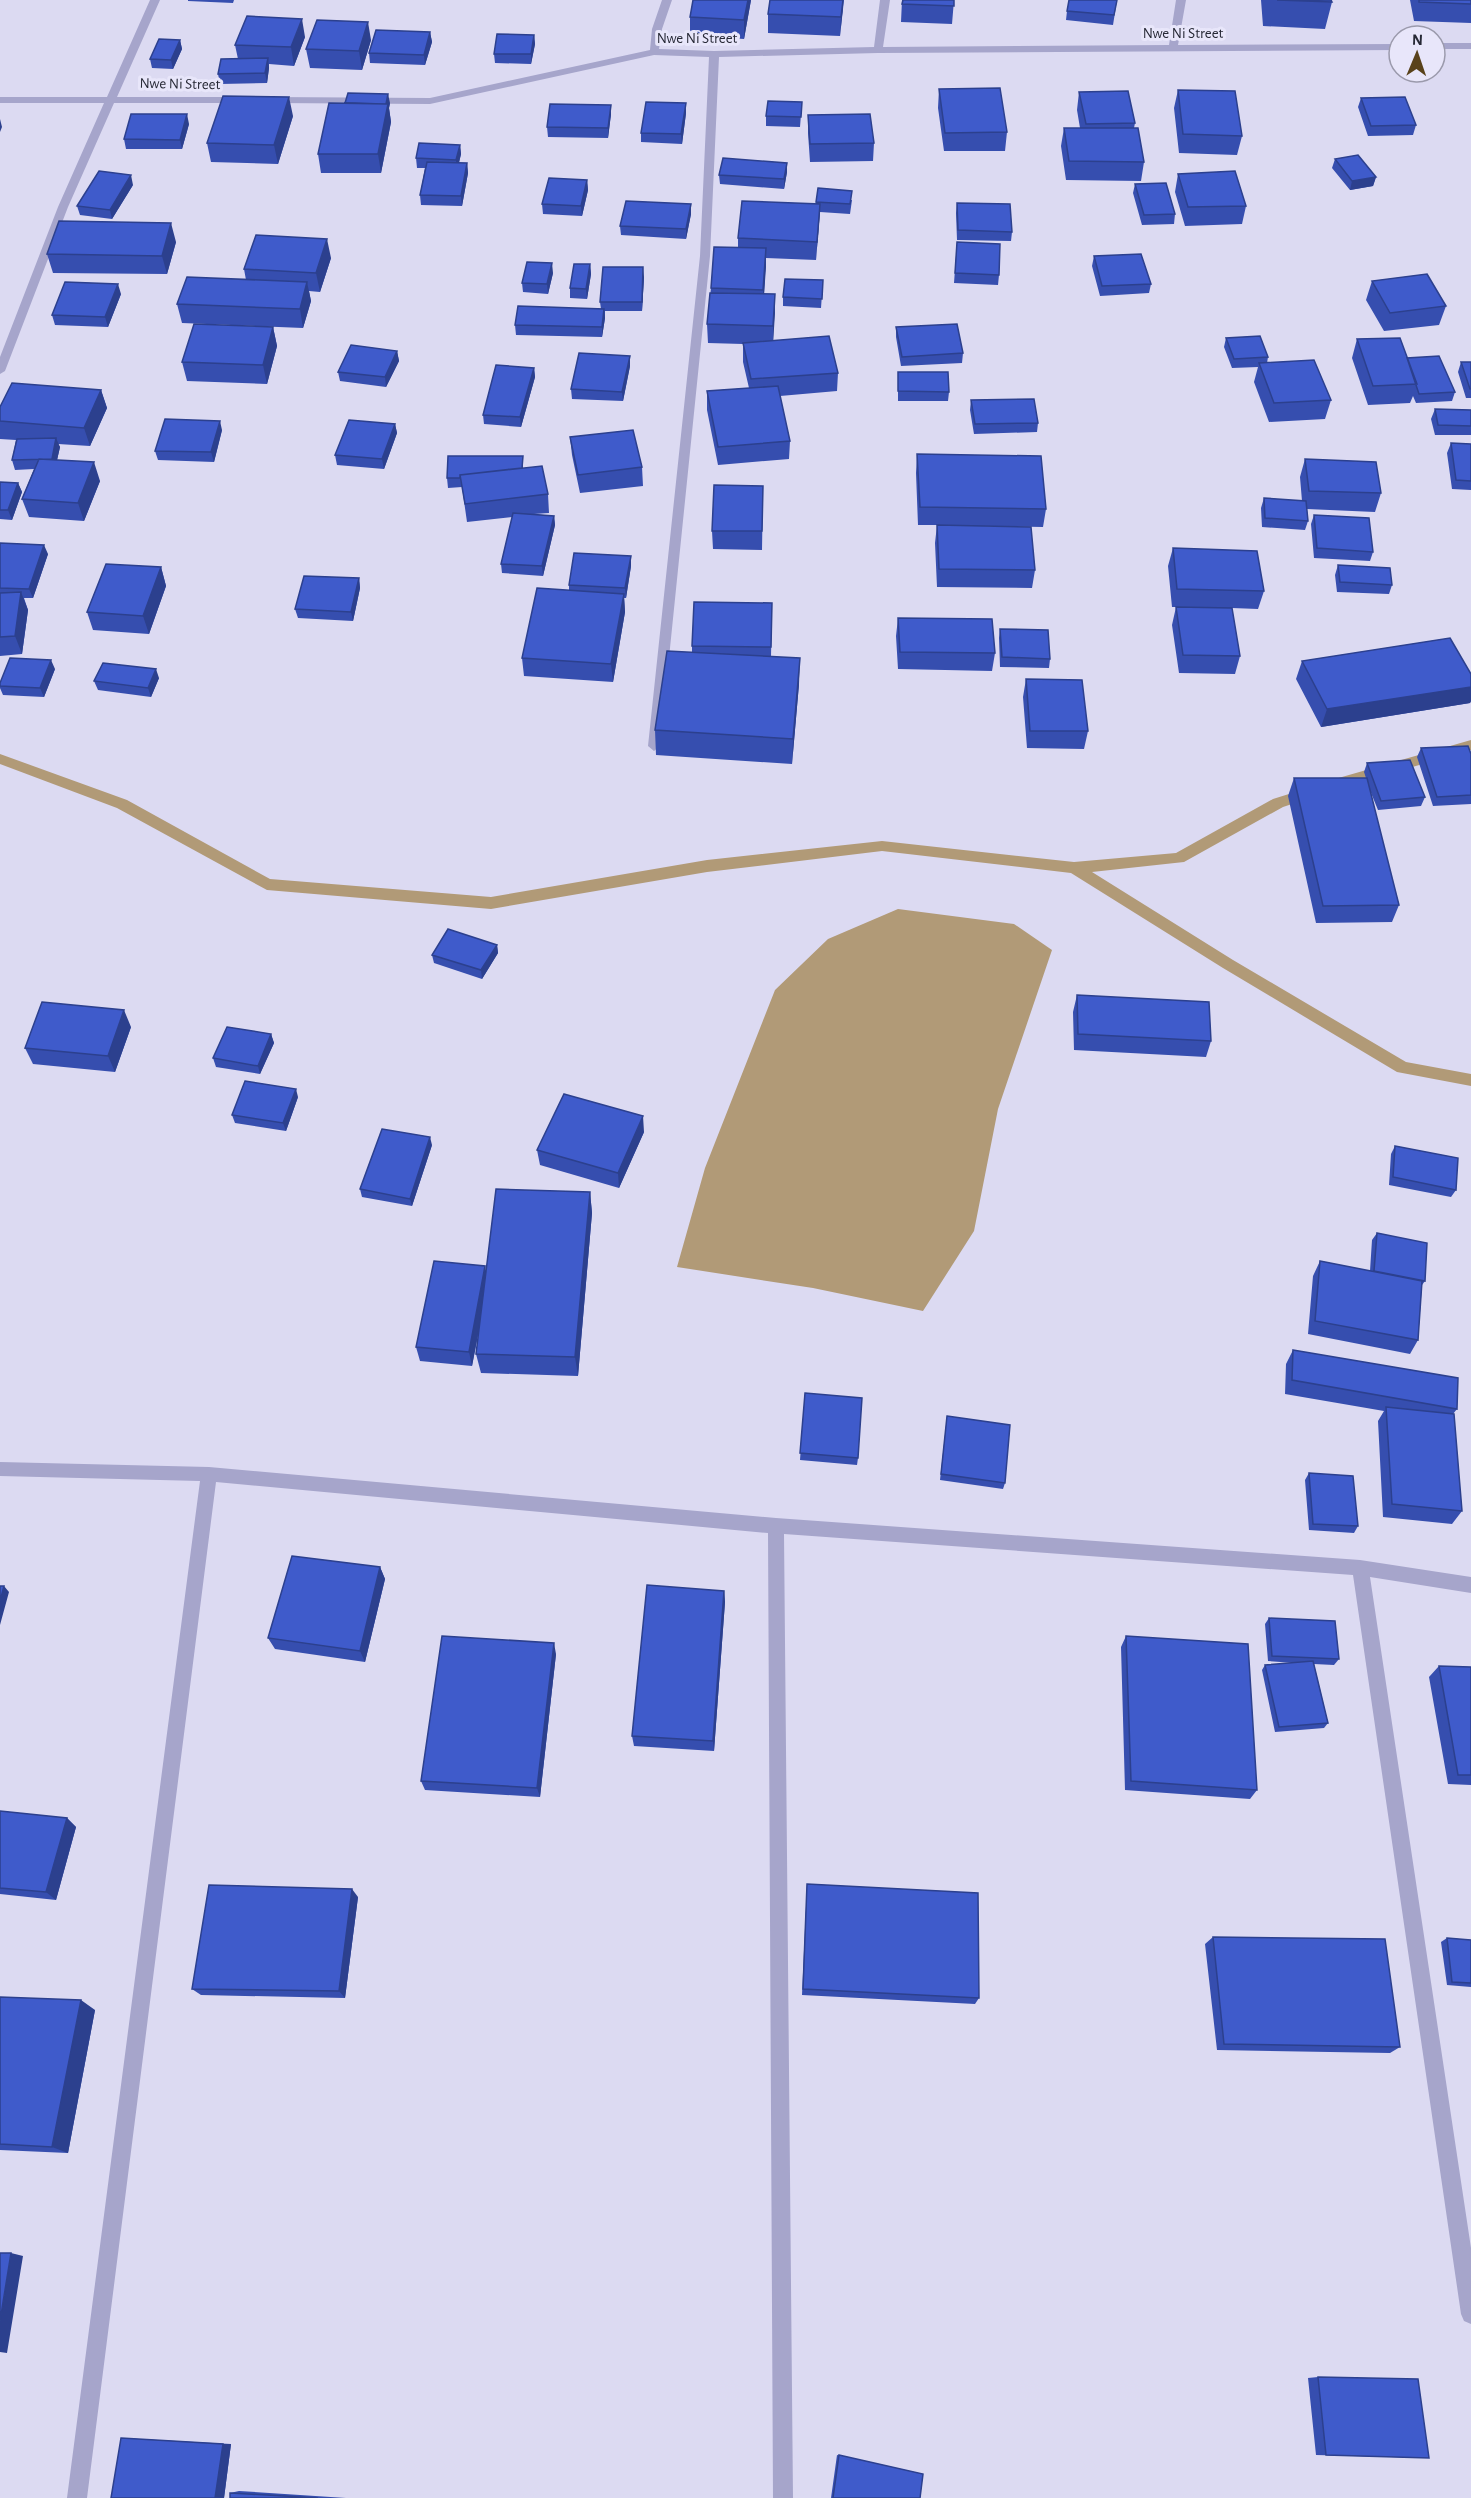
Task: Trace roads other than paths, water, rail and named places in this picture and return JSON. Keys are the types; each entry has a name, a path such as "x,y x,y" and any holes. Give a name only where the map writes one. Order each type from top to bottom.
{"street":[{"path":"0,371 63,207 155,0"},
{"path":"654,52 657,29 667,0"},
{"path":"878,50 885,0"},
{"path":"1173,49 1181,0"},
{"name":"Nwe Ni Street","path":"264,100 430,101 654,52 714,54 878,50 1387,46"},
{"path":"1447,46 1471,46"},
{"path":"654,746 705,256 714,54"},
{"name":"Nwe Ni Street","path":"0,100 110,98 252,100"},
{"path":"0,1469 208,1474 776,1526 1360,1568 1471,1585"},
{"path":"77,2498 208,1474"},
{"path":"776,1526 783,2498"},
{"path":"1360,1568 1471,2314"}],"waterway":[{"path":"1333,785 1471,745"},
{"path":"0,759 122,804 267,884 491,903 707,866 882,846 1074,868"},
{"path":"1074,868 1179,858 1278,803 1308,793"},
{"path":"1074,868 1228,964 1403,1068 1471,1080"}]}
